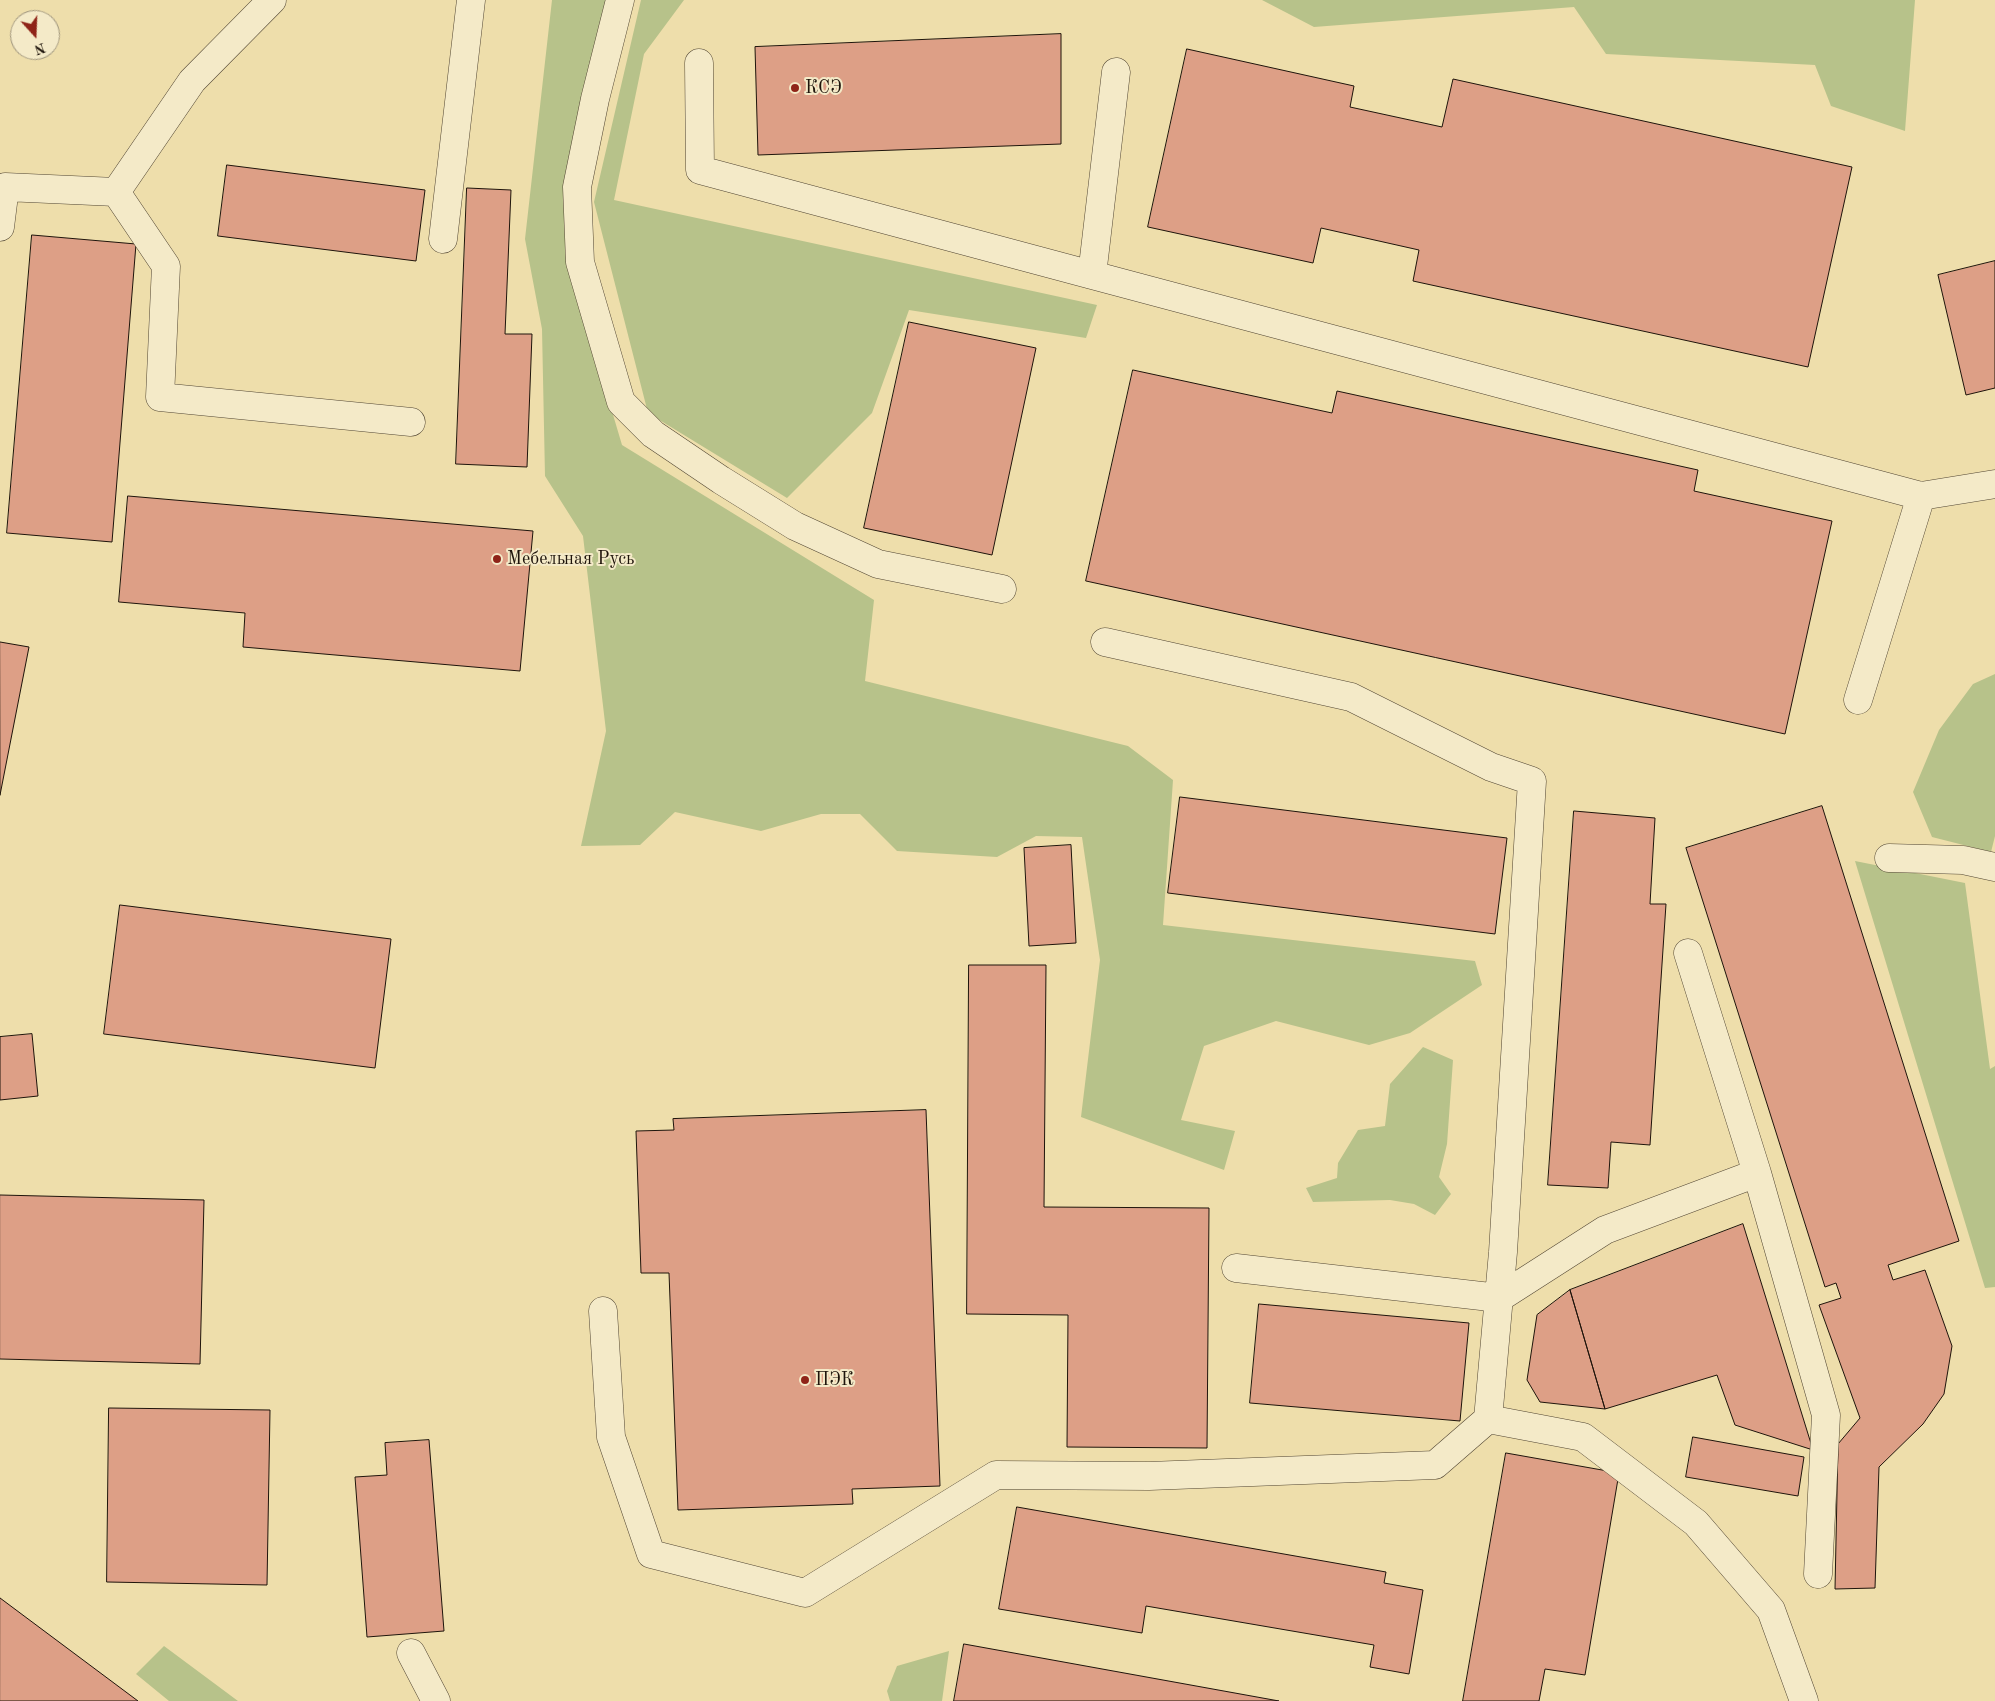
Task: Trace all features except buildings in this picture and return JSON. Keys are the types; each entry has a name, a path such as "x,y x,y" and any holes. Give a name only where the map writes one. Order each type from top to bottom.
{"lane":[{"path":"116,192 192,80 272,0"},
{"path":"443,240 471,0"},
{"path":"620,0 594,99 578,187 580,262 621,402 653,434 721,480 795,526 878,564 1002,589"},
{"path":"699,63 700,170 1921,496 1995,484"},
{"path":"1092,275 1116,72"},
{"path":"0,227 5,187 116,192"},
{"path":"116,192 166,266 160,397 411,422"},
{"path":"1858,700 1921,496"},
{"path":"603,1311 611,1437 651,1554 805,1593 996,1475 1148,1476 1435,1465 1488,1419 1499,1298 1532,780 1491,767 1352,697 1105,642"},
{"path":"1889,858 1963,860 1995,867"},
{"path":"1688,952 1758,1172 1826,1415 1818,1574"},
{"path":"1236,1268 1499,1298 1605,1230 1758,1172"},
{"path":"1488,1419 1583,1437 1696,1523 1771,1610 1804,1701"},
{"path":"411,1653 436,1701"}],"green space":[{"path":"552,0 611,0 567,179 565,253 622,445 874,600 865,681 1128,746 1173,780 1163,925 1475,961 1482,985 1410,1033 1369,1045 1276,1021 1204,1046 1181,1120 1235,1131 1224,1170 1081,1117 1100,960 1082,837 1036,836 997,857 897,851 860,814 821,814 761,831 675,812 640,845 581,846 606,731 583,536 545,476 542,329 525,239"},
{"path":"641,0 684,0 644,54 614,200 1097,305 1086,338 909,310 872,413 787,498 648,413 594,202"},
{"path":"1262,0 1915,0 1905,131 1831,106 1815,65 1606,54 1574,7 1314,27"},
{"path":"1995,674 1995,836 1991,852 1932,837 1913,792 1939,730 1973,684"},
{"path":"1855,861 1965,883 1990,1069 1995,1066 1995,1287 1985,1288"},
{"path":"1423,1047 1453,1060 1447,1144 1439,1177 1451,1194 1435,1215 1414,1204 1390,1200 1313,1202 1306,1188 1337,1178 1338,1163 1358,1130 1385,1126 1390,1084"},
{"path":"164,1646 238,1701 169,1701 136,1674"},
{"path":"949,1651 942,1701 890,1701 887,1691 897,1666"}],"place":[{"name":"КСЭ","path":"795,88"},
{"name":"Мебельная Русь","path":"497,559"},
{"name":"ПЭК","path":"805,1380"}]}
